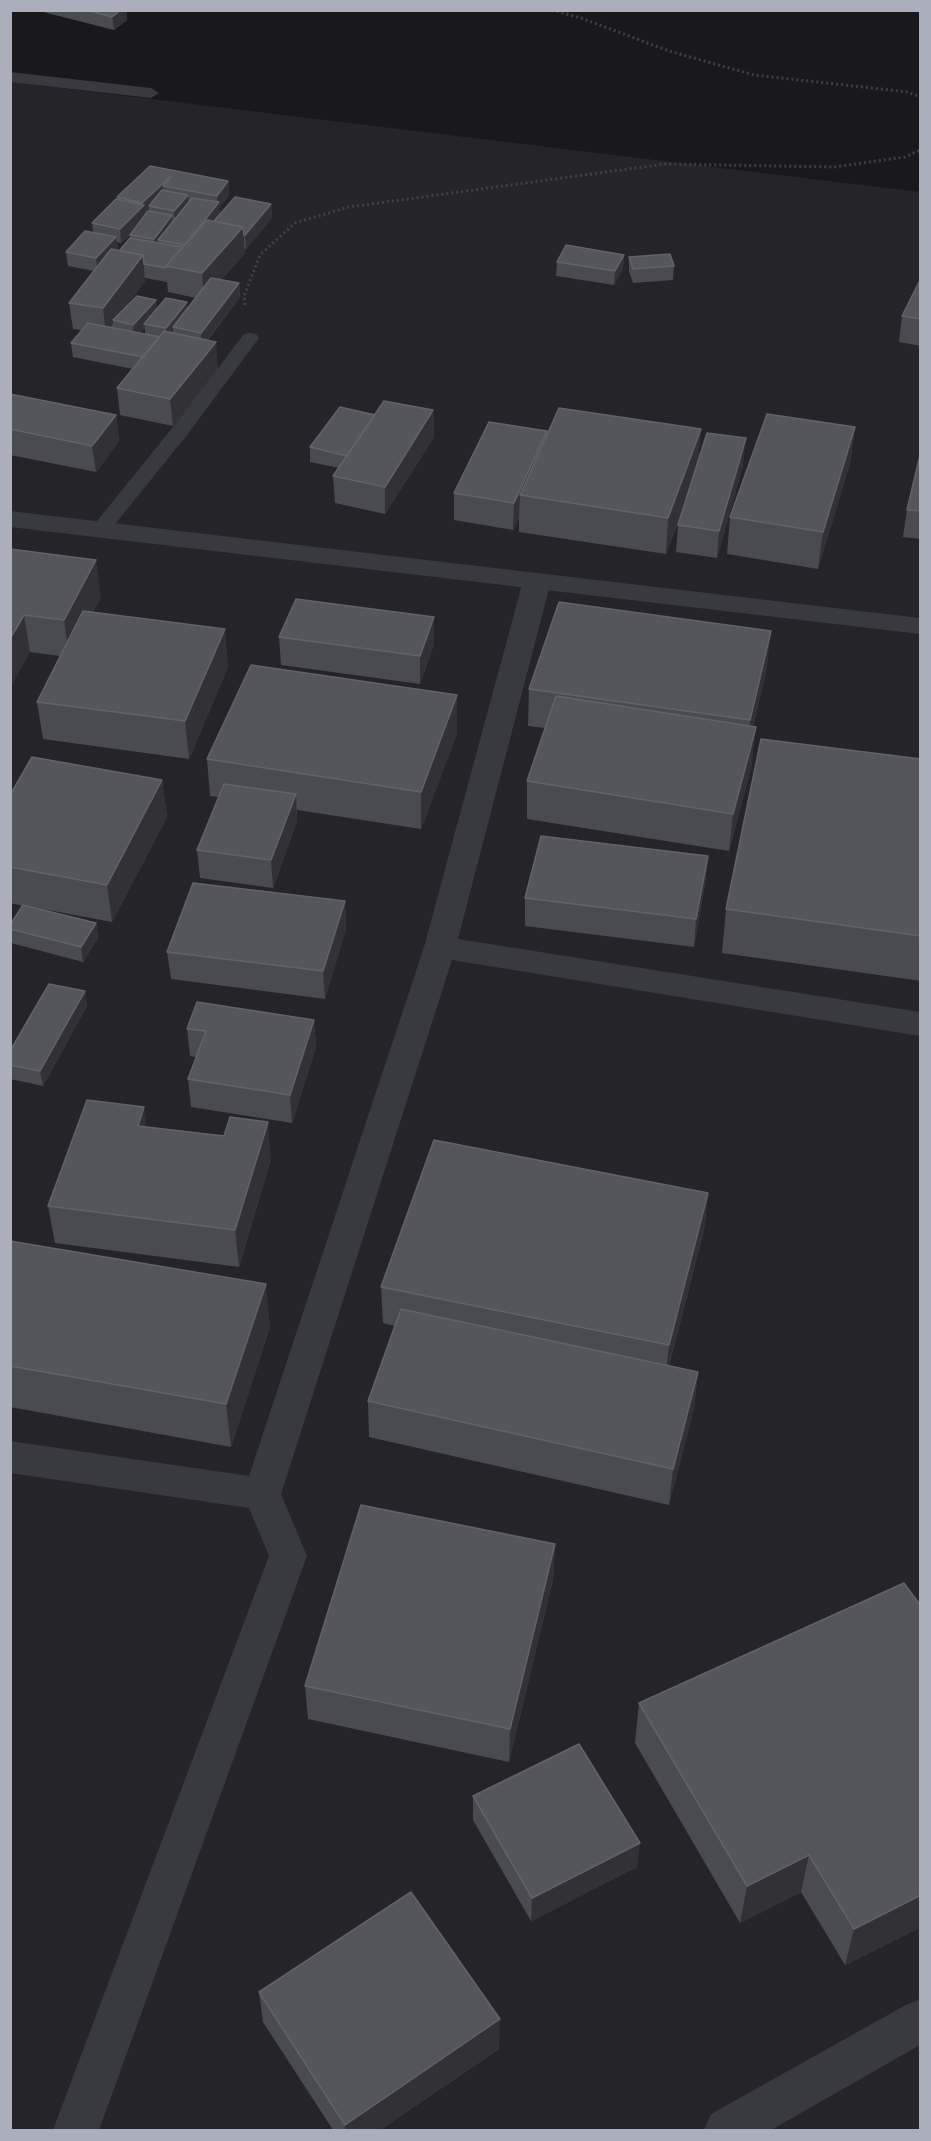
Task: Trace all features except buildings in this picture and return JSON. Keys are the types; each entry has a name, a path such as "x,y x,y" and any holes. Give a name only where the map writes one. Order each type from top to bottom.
{"street":[{"path":"10,519 921,626"},
{"path":"76,2130 288,1556 262,1494 440,947 537,581"},
{"path":"440,947 921,1024"},
{"path":"10,1457 262,1494"},
{"path":"727,2130 921,2021"}],"lane":[{"path":"10,77 151,93"},
{"path":"100,530 180,432 250,338"}],"path":[{"path":"552,10 581,18 669,51 754,75 908,92 921,96"},
{"path":"250,338 244,296 260,255 295,223 349,207 665,164 834,167 905,157 921,150"}],"shaded area":[{"path":"11,82 920,192 920,2130 11,2130"}]}
